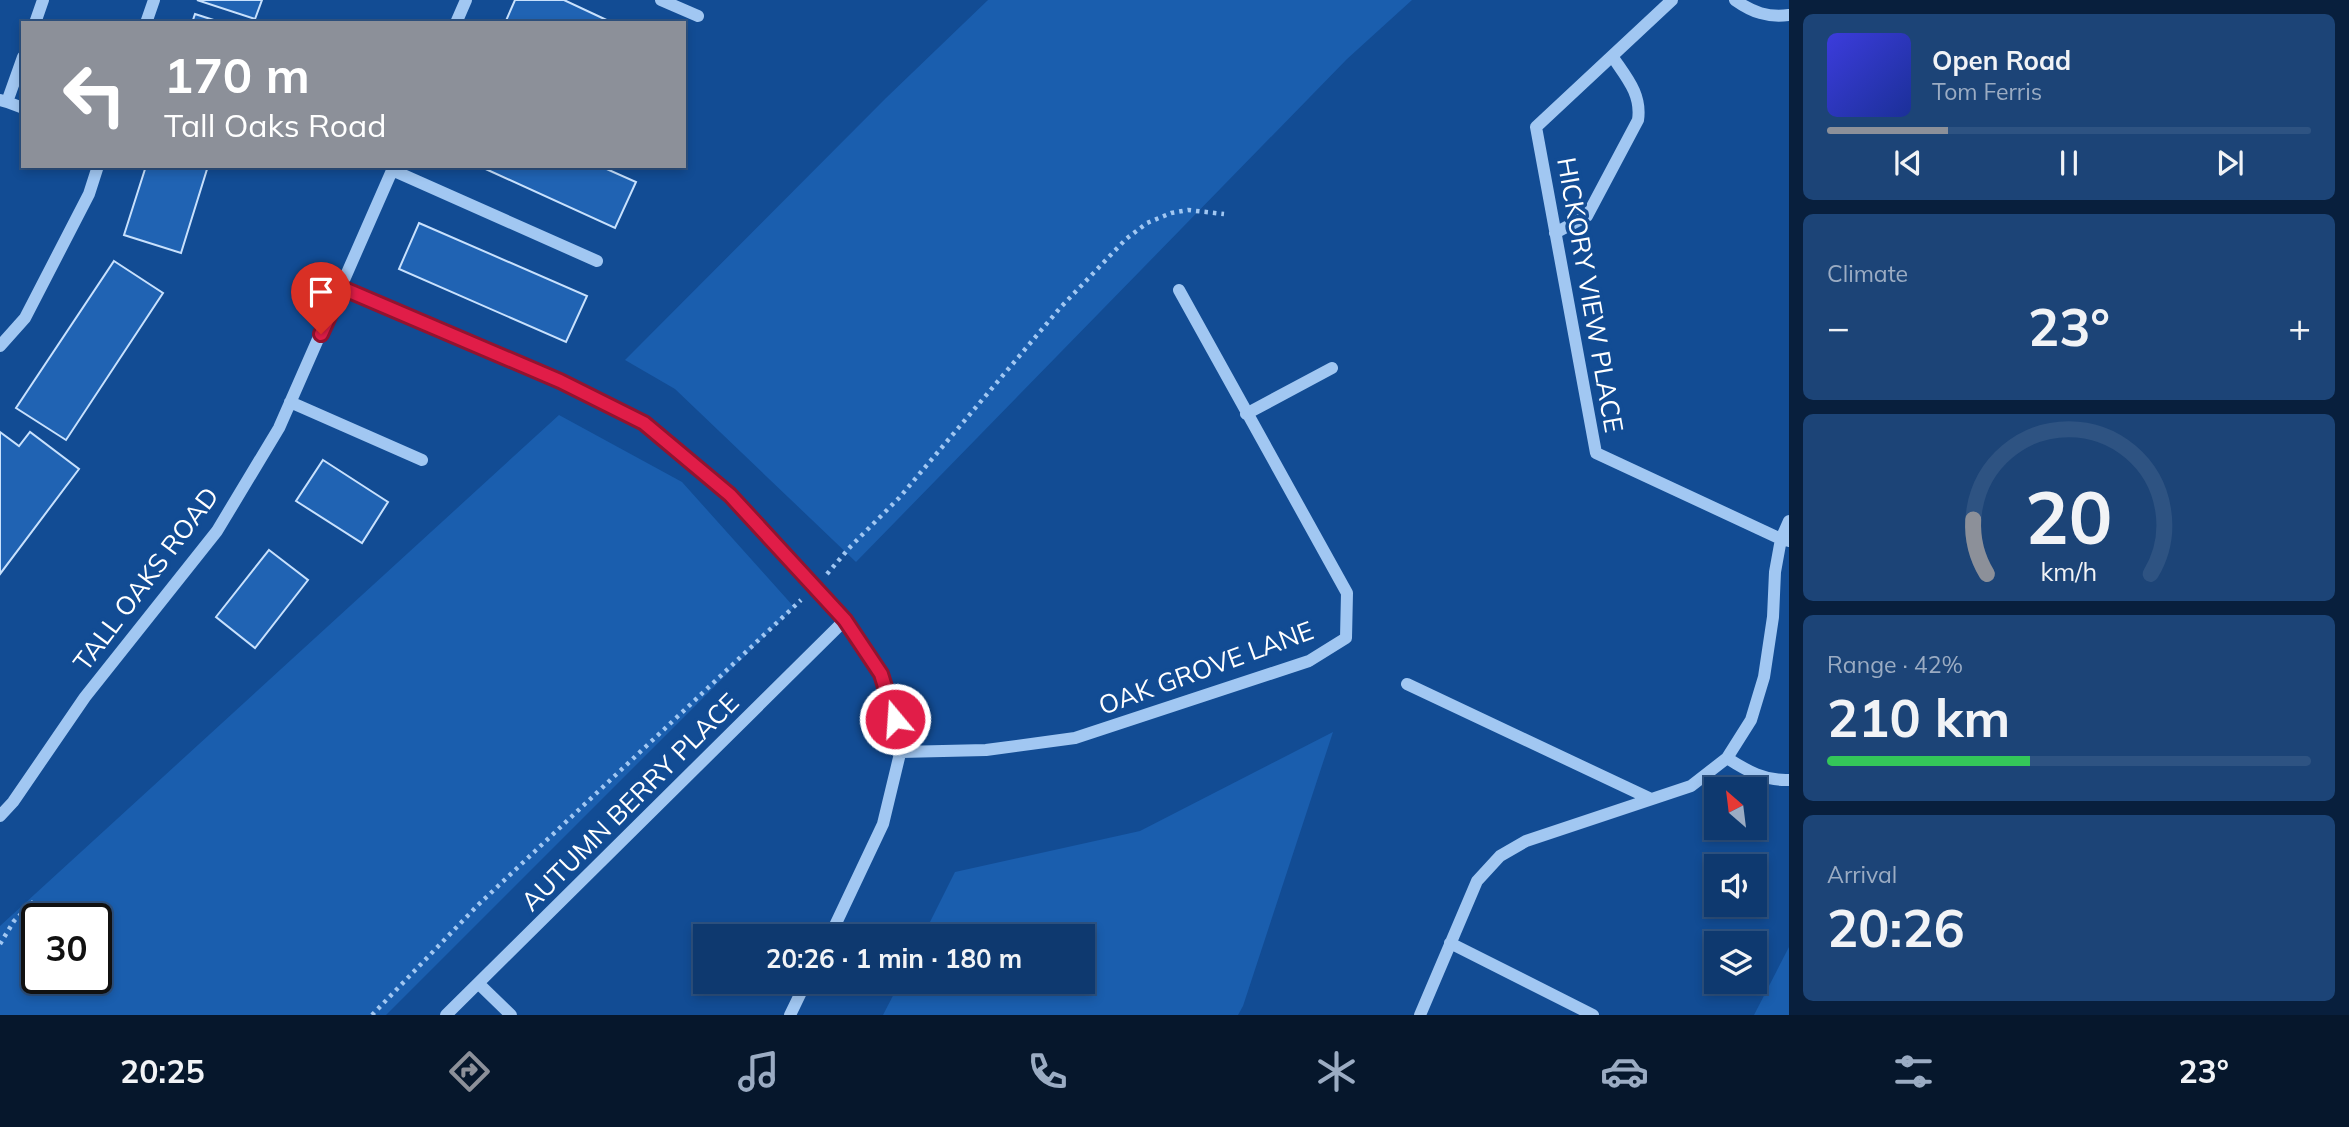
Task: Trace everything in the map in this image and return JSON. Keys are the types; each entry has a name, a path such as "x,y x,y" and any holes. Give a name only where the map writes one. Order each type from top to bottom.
{"street":[{"path":"36,21 43,0"},
{"path":"147,21 154,0"},
{"path":"457,21 466,0"},
{"path":"661,0 698,16"},
{"name":"HICKORY VIEW PLACE","path":"1672,0 1536,127 1596,453 1785,540"},
{"path":"1735,0 1750,11 1776,17 1789,15"},
{"path":"1555,233 1587,216 1638,120 1640,106 1635,90 1612,56"},
{"path":"21,62 4,101 21,107"},
{"path":"0,346 25,318 89,194 97,168"},
{"path":"393,168 597,261"},
{"name":"TALL OAKS ROAD","path":"0,816 13,802 85,697 217,531 279,428 393,168"},
{"path":"342,288 560,381 644,423 730,495 845,620 881,674 902,741 883,824 837,924"},
{"name":"OAK GROVE LANE","path":"900,752 986,750 1075,738 1309,661 1346,638 1347,593 1179,290"},
{"path":"1246,414 1332,368"},
{"path":"290,402 422,460"},
{"path":"1420,1015 1477,881 1500,856 1526,841 1691,786 1727,758 1751,720 1764,677 1773,617 1775,572 1789,521"},
{"name":"AUTUMN BERRY PLACE","path":"446,1015 845,620"},
{"path":"1407,684 1651,799"},
{"path":"1727,758 1750,772 1774,780 1789,780"},
{"path":"1451,943 1593,1015"},
{"path":"479,984 511,1015"},
{"path":"790,1015 800,994"}],"path":[{"path":"0,944 14,921 35,900"}],"shaded area":[{"path":"988,0 1412,0 1347,59 856,562 675,389 625,360 886,98"},
{"path":"559,415 682,482 794,607 386,1015 0,1015 0,926 21,907 21,994 112,994 112,903 25,903"},
{"path":"1333,732 1238,1015 883,1015 894,994 1095,994 1095,924 929,924 955,872 1140,831"},
{"path":"1789,947 1789,1015 1754,1015"}],"building":[{"path":"197,0 262,0 255,19"},
{"path":"515,0 564,0 609,21 506,21"},
{"path":"195,14 217,21 193,21"},
{"path":"145,168 207,168 181,253 124,235"},
{"path":"483,168 604,168 636,182 615,228"},
{"path":"419,223 587,296 566,342 399,269"},
{"path":"114,261 163,293 66,440 16,408"},
{"path":"0,432 19,446 30,432 79,469 0,574"},
{"path":"323,460 388,502 362,543 296,501"},
{"path":"269,550 308,580 255,648 216,617"}],"route":[{"path":"321,334 342,288 560,381 644,423 730,495 845,620 881,674 895,719"}]}
